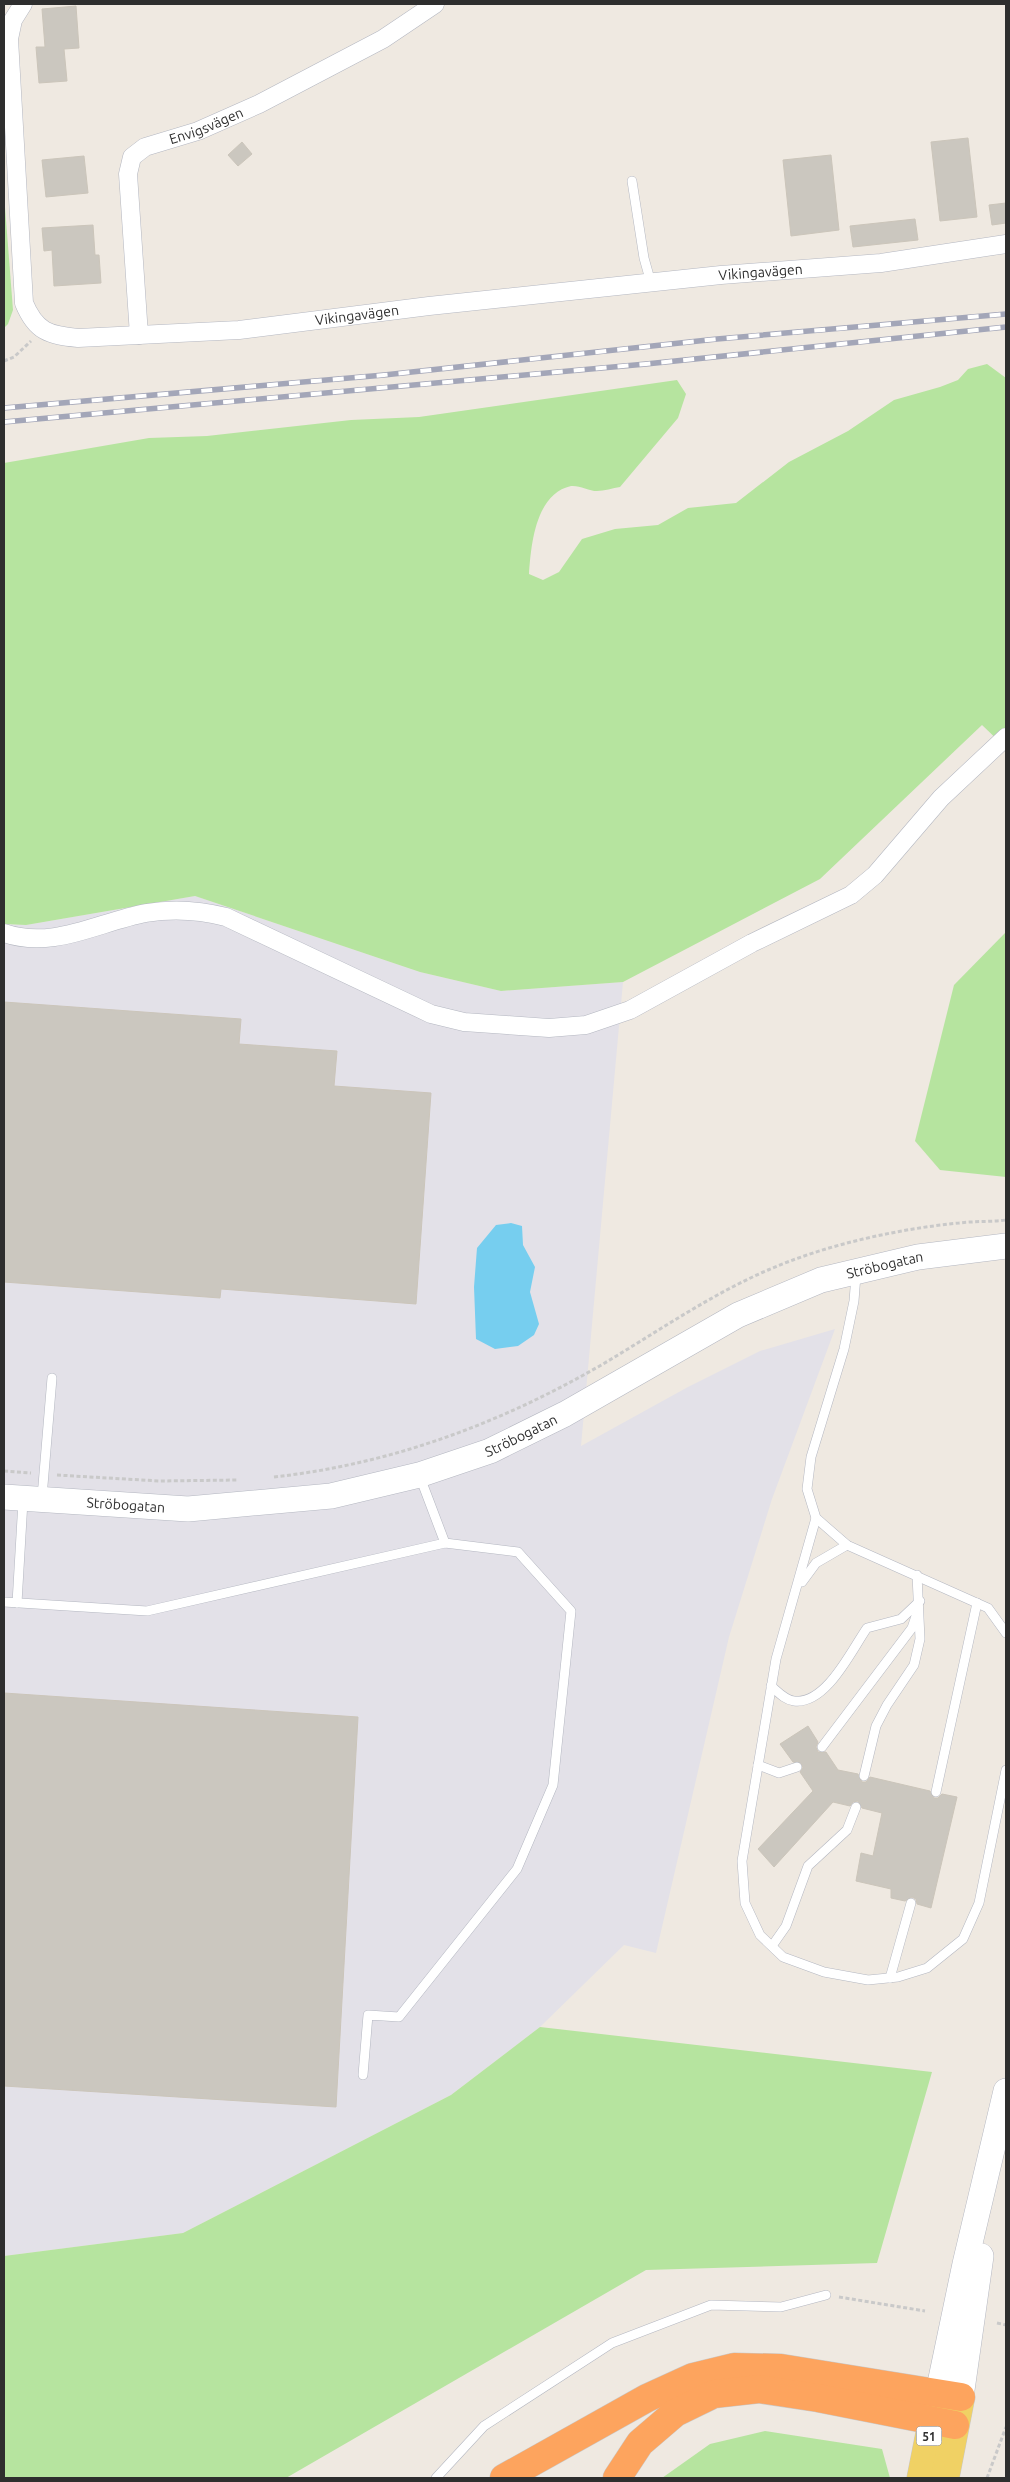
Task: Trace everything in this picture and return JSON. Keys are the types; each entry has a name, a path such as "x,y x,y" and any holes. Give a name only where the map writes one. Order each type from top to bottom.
{"highway":[{"path":"504,2478 647,2398 693,2377 734,2367 781,2368 949,2395"},
{"path":"617,2478 640,2443 675,2413 714,2394 759,2389 818,2398 944,2422"}],"main road":[{"name":"51","path":"944,2478 944,2422 949,2395"},
{"name":"51","path":"921,2478 944,2422"}],"street":[{"path":"23,4 13,20 9,39 23,292 24,303 30,317 43,331"},
{"name":"Envigsvägen","path":"139,335 128,174 132,157 145,146 198,131 259,104 383,38 436,4"},
{"name":"Vikingavägen","path":"43,331 78,338 239,330 429,306 651,283 881,263 1006,244"},
{"path":"4,933 33,940 53,938 145,914 172,910 199,910 226,917 431,1014 464,1022 494,1026 549,1028 586,1025 630,1010 752,943 851,895 875,875 941,798 1006,737"},
{"name":"Ströbogatan","path":"23,1498 188,1509 331,1496 419,1475 490,1451 565,1414 738,1315 821,1280 946,1252 1006,1246"},
{"path":"949,2395 980,2268 991,2159 1006,2091"}],"lane":[{"path":"632,180 644,258 651,283"},
{"path":"857,1272 854,1301 844,1349 811,1457 807,1489 816,1518 846,1545 918,1575 988,1608 1006,1633"},
{"path":"17,1603 23,1498 45,1474 52,1378"},
{"path":"419,1475 445,1543"},
{"path":"816,1518 776,1660 742,1862 745,1903 760,1935 783,1957 824,1972 868,1980 890,1978 927,1968 963,1939 979,1903 1006,1770"},
{"path":"4,1602 147,1611 445,1543 518,1552 571,1611 553,1785 516,1869 400,2017 368,2015 363,2076"},
{"path":"797,1589 816,1563 846,1545"},
{"path":"864,1776 876,1726 887,1705 914,1665 920,1639 918,1575"},
{"path":"771,1686 785,1698 793,1701 811,1700 826,1688 867,1628 901,1619 920,1601"},
{"path":"822,1748 912,1628 920,1601"},
{"path":"936,1792 977,1603"},
{"path":"758,1765 779,1773 796,1767"},
{"path":"772,1946 786,1926 808,1866 847,1830 856,1807"},
{"path":"890,1978 911,1902"},
{"path":"436,2478 484,2426 612,2343 711,2305 781,2307 826,2295"}],"path":[{"path":"4,362 14,357 43,331"},
{"path":"271,1477 327,1470 389,1456 502,1416 565,1385 736,1287 789,1262 876,1237 959,1223 1006,1220"},
{"path":"4,1471 159,1481 244,1480"},
{"path":"826,2295 925,2311"},
{"path":"997,2323 1006,2325"},
{"path":"988,2478 1006,2427"}],"shaded area":[{"path":"195,896 420,972 501,991 623,982 581,1446 688,1387 760,1351 835,1329 772,1499 729,1637 656,1953 624,1945 540,2027 451,2095 183,2233 4,2256 4,924 26,925"}],"green space":[{"path":"4,194 13,310 8,324 4,328"},
{"path":"987,364 1006,378 1006,748 982,725 820,879 623,982 501,991 420,972 195,896 26,925 4,924 4,463 149,438 207,436 351,420 419,417 677,380 686,394 678,418 620,487 597,491 571,486 559,491 542,510 537,522 531,550 529,574 543,580 559,572 582,539 615,529 658,525 688,508 736,503 789,462 848,431 894,400 940,387 958,380 968,369"},
{"path":"1006,932 1006,1177 940,1170 915,1141 954,985"},
{"path":"540,2027 932,2072 877,2263 646,2270 286,2478 4,2478 4,2256 183,2233 451,2095"},
{"path":"765,2431 882,2449 890,2478 662,2478 710,2444"}],"water":[{"path":"511,1223 522,1226 523,1245 535,1267 530,1292 539,1324 534,1335 518,1346 495,1349 476,1339 474,1287 477,1248 496,1225"}],"building":[{"path":"76,6 79,48 64,49 67,81 39,83 36,47 45,47 42,9"},
{"path":"968,138 977,217 940,221 931,142"},
{"path":"242,142 252,154 238,166 228,155"},
{"path":"831,155 839,230 791,236 783,160"},
{"path":"84,156 88,193 46,197 42,160"},
{"path":"1006,203 1006,223 992,225 989,205"},
{"path":"915,219 918,240 853,247 850,226"},
{"path":"93,225 95,255 99,255 101,283 54,286 52,250 44,251 42,228"},
{"path":"4,1002 241,1019 239,1044 337,1051 334,1086 431,1093 416,1304 221,1289 220,1298 4,1282"},
{"path":"4,1693 358,1717 336,2107 4,2086"},
{"path":"808,1726 818,1742 816,1747 818,1752 826,1752 838,1770 858,1774 862,1782 866,1782 870,1777 930,1791 934,1798 938,1798 942,1794 957,1797 931,1908 917,1904 916,1899 912,1897 905,1901 891,1898 891,1889 856,1881 861,1853 873,1856 882,1813 862,1808 858,1801 853,1802 850,1806 833,1802 774,1867 758,1849 813,1791 800,1772 803,1768 801,1763 793,1762 780,1744"}],"railway":[{"path":"4,408 384,375 717,339 1006,314"},
{"path":"4,422 646,364 1006,327"}]}
